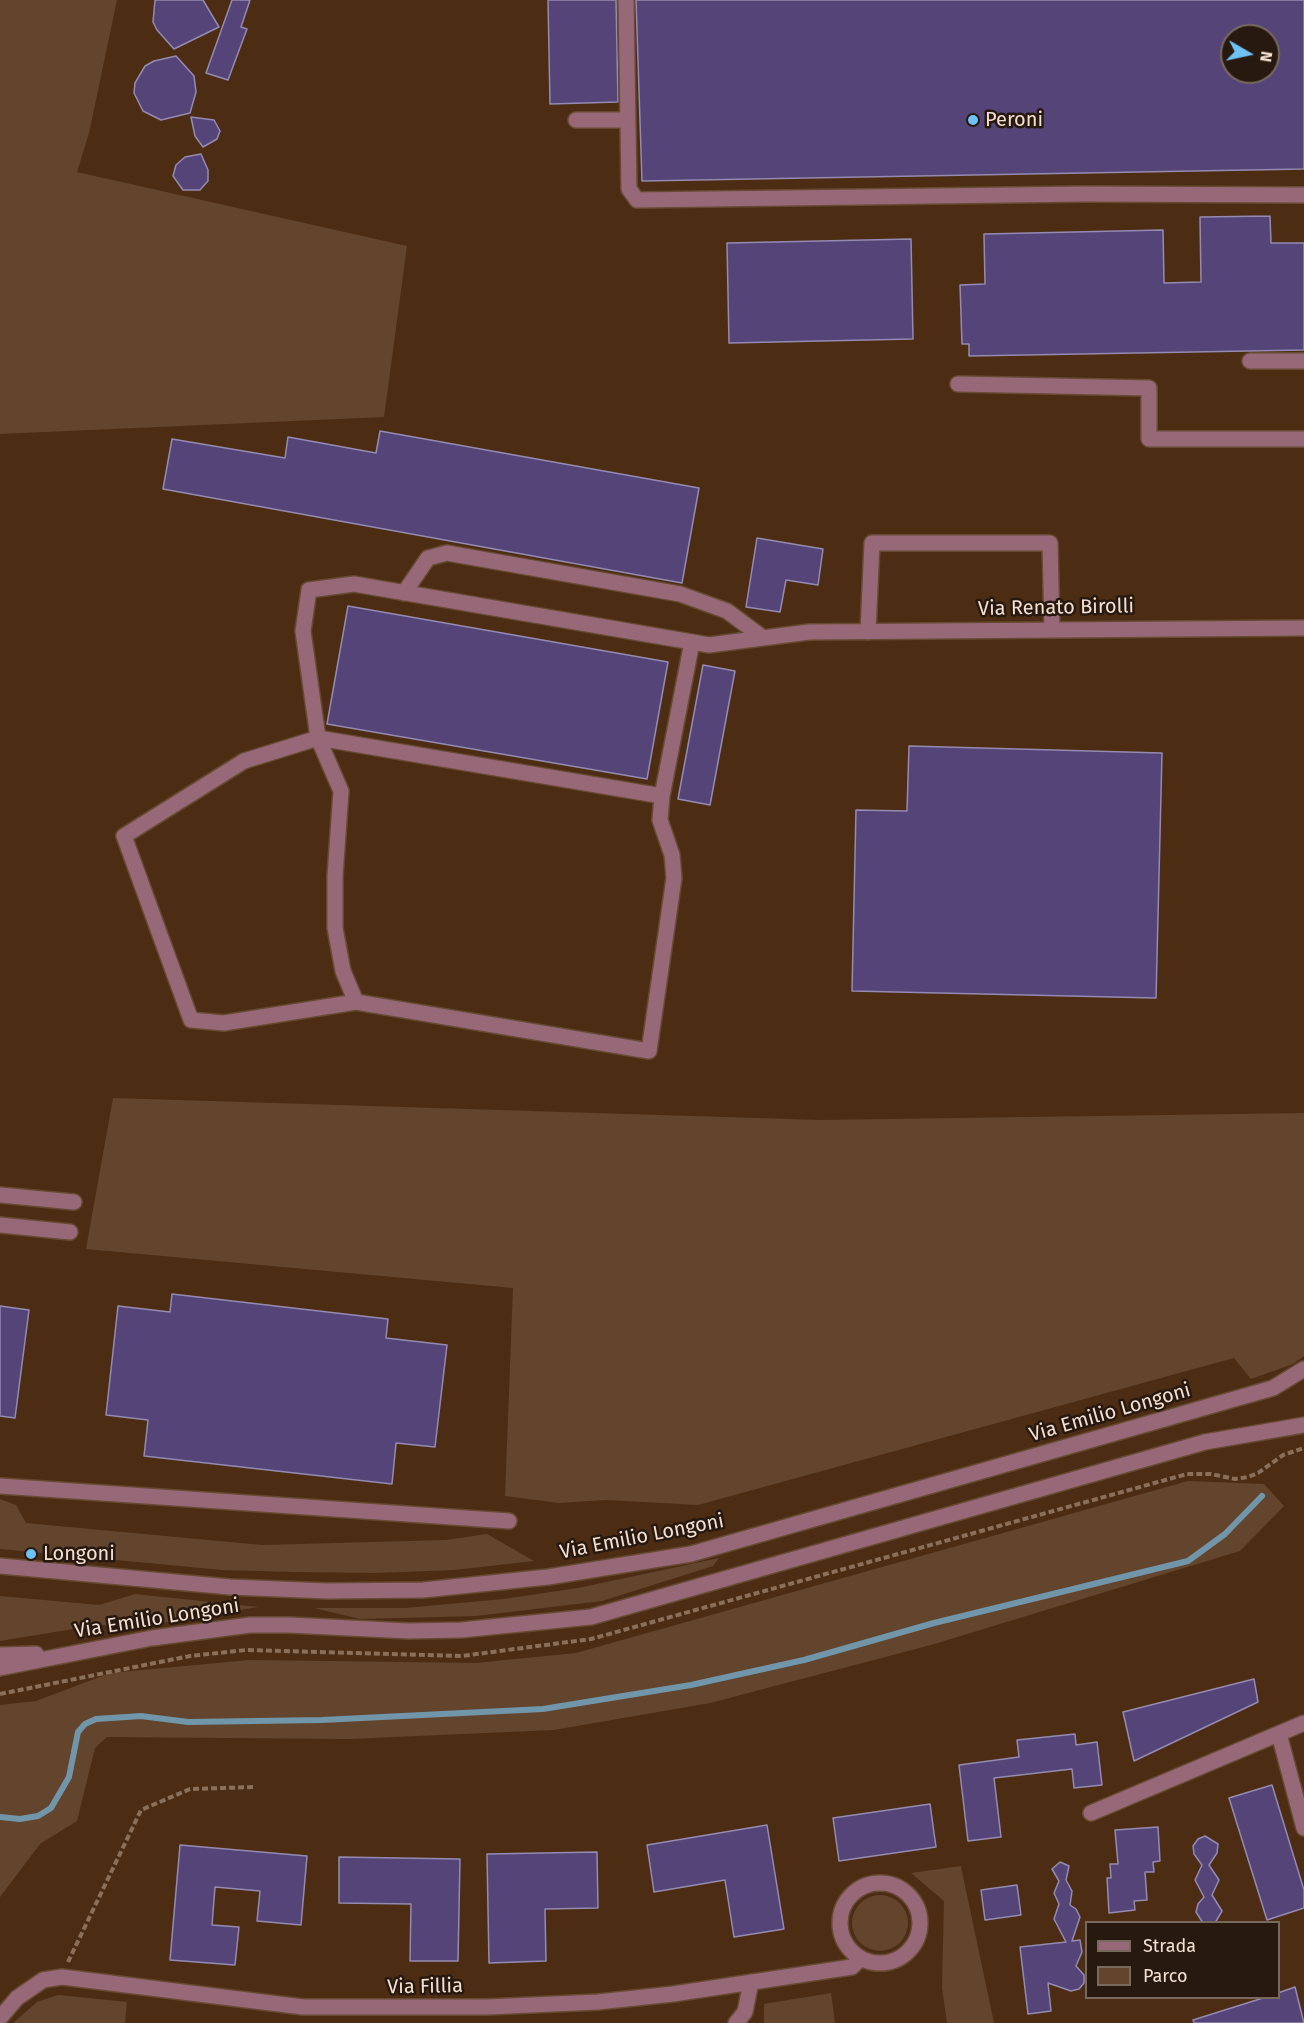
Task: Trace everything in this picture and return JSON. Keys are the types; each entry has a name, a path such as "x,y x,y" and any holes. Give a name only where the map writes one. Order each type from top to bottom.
{"street":[{"path":"626,0 629,189 637,200 1083,194 1304,195"},
{"path":"576,120 628,120"},
{"path":"1250,361 1304,361"},
{"path":"958,384 1149,388 1149,439 1304,439"},
{"path":"868,632 872,543 1050,543 1052,629"},
{"path":"404,593 428,558 447,554 680,594 727,611 762,637"},
{"name":"Via Renato Birolli","path":"318,738 303,631 309,590 354,584 709,645 809,632 1304,628"},
{"path":"662,796 318,738 244,761 124,836 191,1020 224,1023 356,1002 649,1052 674,878 672,855 660,820 662,796 692,642"},
{"path":"318,738 341,790 334,876 335,928 343,971 356,1002"},
{"path":"0,1195 75,1202"},
{"path":"0,1225 70,1232"},
{"name":"Via Emilio Longoni","path":"0,1566 230,1587 327,1591 423,1590 548,1577 691,1554 1273,1388 1304,1369"},
{"name":"Via Emilio Longoni","path":"0,1668 152,1638 250,1625 451,1630 591,1617 1204,1442 1304,1425"},
{"path":"0,1486 509,1521"},
{"path":"0,1574 33,1569"},
{"path":"0,1655 88,1651"},
{"path":"1091,1813 1304,1723"},
{"path":"1279,1734 1304,1828"},
{"path":"883,1883 896,1886 907,1893 920,1917 915,1943 902,1956 885,1963 861,1958 850,1950 843,1938 840,1925 842,1912 848,1899 857,1890 869,1884 883,1883"},
{"name":"Via Fillia","path":"0,2018 17,1998 43,1980 62,1977 303,2007 346,2008 598,2002 852,1967 861,1958"},
{"path":"736,2023 745,2012 751,1982"}],"path":[{"path":"62,1977 141,1810 190,1789 256,1787"}],"green space":[{"path":"0,0 117,0 89,133 77,172 407,246 384,417 0,434"},
{"path":"113,1098 820,1120 1304,1113 1304,1356 1293,1364 1251,1379 1234,1358 698,1505 606,1500 559,1503 505,1496 513,1288 86,1249"},
{"path":"1188,1481 1264,1484 1284,1506 1240,1551 931,1645 710,1703 554,1730 350,1739 107,1737 95,1748 77,1821 40,1844 0,1897 0,1705 36,1701 110,1673 250,1660 476,1663 576,1653"},
{"path":"0,1499 16,1505 26,1523 262,1545 446,1540 487,1534 534,1561 454,1570 376,1573 295,1572 222,1570 0,1549"},
{"path":"719,1558 713,1566 602,1601 476,1616 360,1619 314,1608 405,1608 504,1599 578,1588"},
{"path":"135,1594 258,1607 138,1627 98,1625 0,1641 0,1596 99,1605"},
{"path":"961,1866 994,2023 947,2023 942,1988 944,1901 911,1873"},
{"path":"880,1895 900,1903 908,1923 900,1943 880,1951 860,1943 852,1923 860,1903"},
{"path":"831,1993 835,2023 764,2023 764,2004"},
{"path":"58,1995 127,2002 125,2023 13,2023 37,2002"}],"building":[{"path":"155,0 203,0 219,27 174,49 153,22"},
{"path":"232,0 250,0 241,27 247,29 228,80 206,73"},
{"path":"548,0 616,0 618,102 550,104"},
{"name":"Peroni","path":"636,0 1304,0 1304,169 642,181"},
{"path":"176,56 194,76 196,92 190,113 161,120 143,111 134,93 135,83 145,66 154,61"},
{"path":"191,117 214,120 220,131 217,139 203,147 195,136"},
{"path":"201,154 208,170 208,181 200,190 183,190 173,176 176,165 185,157"},
{"path":"1270,216 1271,243 1304,243 1304,350 969,356 969,344 962,344 960,285 985,284 984,234 1163,230 1164,283 1201,282 1200,217"},
{"path":"911,239 913,339 729,343 727,243"},
{"path":"380,431 699,488 682,583 163,489 172,439 285,458 288,437 376,453"},
{"path":"757,538 823,549 818,585 786,580 780,612 746,607"},
{"path":"348,606 668,662 647,779 327,724"},
{"path":"703,665 735,671 710,805 678,799"},
{"path":"909,746 1162,753 1156,998 852,991 856,810 907,811"},
{"path":"172,1294 388,1319 386,1338 447,1345 435,1447 396,1443 392,1484 144,1456 148,1420 106,1415 118,1306 170,1312"},
{"path":"0,1306 29,1310 15,1418 0,1416"},
{"path":"1254,1679 1258,1702 1134,1761 1123,1712"},
{"path":"1075,1734 1076,1745 1097,1742 1102,1785 1074,1788 1072,1769 994,1778 1001,1837 968,1841 959,1765 1019,1757 1017,1740"},
{"path":"1272,1785 1304,1890 1304,1908 1267,1920 1229,1798"},
{"path":"930,1804 936,1847 839,1861 833,1818"},
{"path":"767,1825 784,1929 734,1937 725,1880 654,1892 647,1845"},
{"path":"1158,1827 1160,1861 1153,1862 1154,1872 1145,1872 1147,1900 1134,1901 1135,1910 1109,1913 1107,1878 1111,1878 1110,1864 1118,1864 1115,1830"},
{"path":"1205,1836 1218,1844 1217,1853 1209,1865 1219,1880 1212,1895 1222,1911 1216,1921 1202,1921 1196,1912 1198,1904 1204,1897 1195,1880 1202,1865 1194,1854 1193,1846 1198,1839"},
{"path":"180,1845 307,1856 301,1925 257,1921 260,1891 215,1887 212,1925 239,1927 235,1965 170,1960"},
{"path":"597,1852 598,1908 545,1909 546,1961 489,1963 487,1854"},
{"path":"339,1857 460,1859 458,1961 410,1961 411,1904 339,1903"},
{"path":"1060,1862 1069,1866 1066,1880 1072,1891 1070,1905 1076,1909 1080,1917 1072,1941 1080,1940 1082,1952 1076,1966 1084,1975 1084,1983 1079,1989 1071,1991 1048,1983 1051,2011 1028,2014 1020,1947 1066,1942 1054,1919 1059,1904 1054,1893 1059,1881 1052,1869"},
{"path":"1017,1885 1021,1915 985,1920 981,1890"},
{"path":"1295,1987 1304,2023 1194,2023 1193,2020 1260,1999 1280,1999 1280,1992"}],"waterway":[{"path":"0,1817 20,1819 38,1816 51,1808 69,1777 78,1732 85,1724 96,1719 141,1716 188,1722 322,1720 543,1709 691,1685 804,1660 934,1623 1188,1561 1225,1534 1262,1496"}],"place":[{"name":"Peroni","path":"973,120"},
{"name":"Longoni","path":"31,1554"}]}
